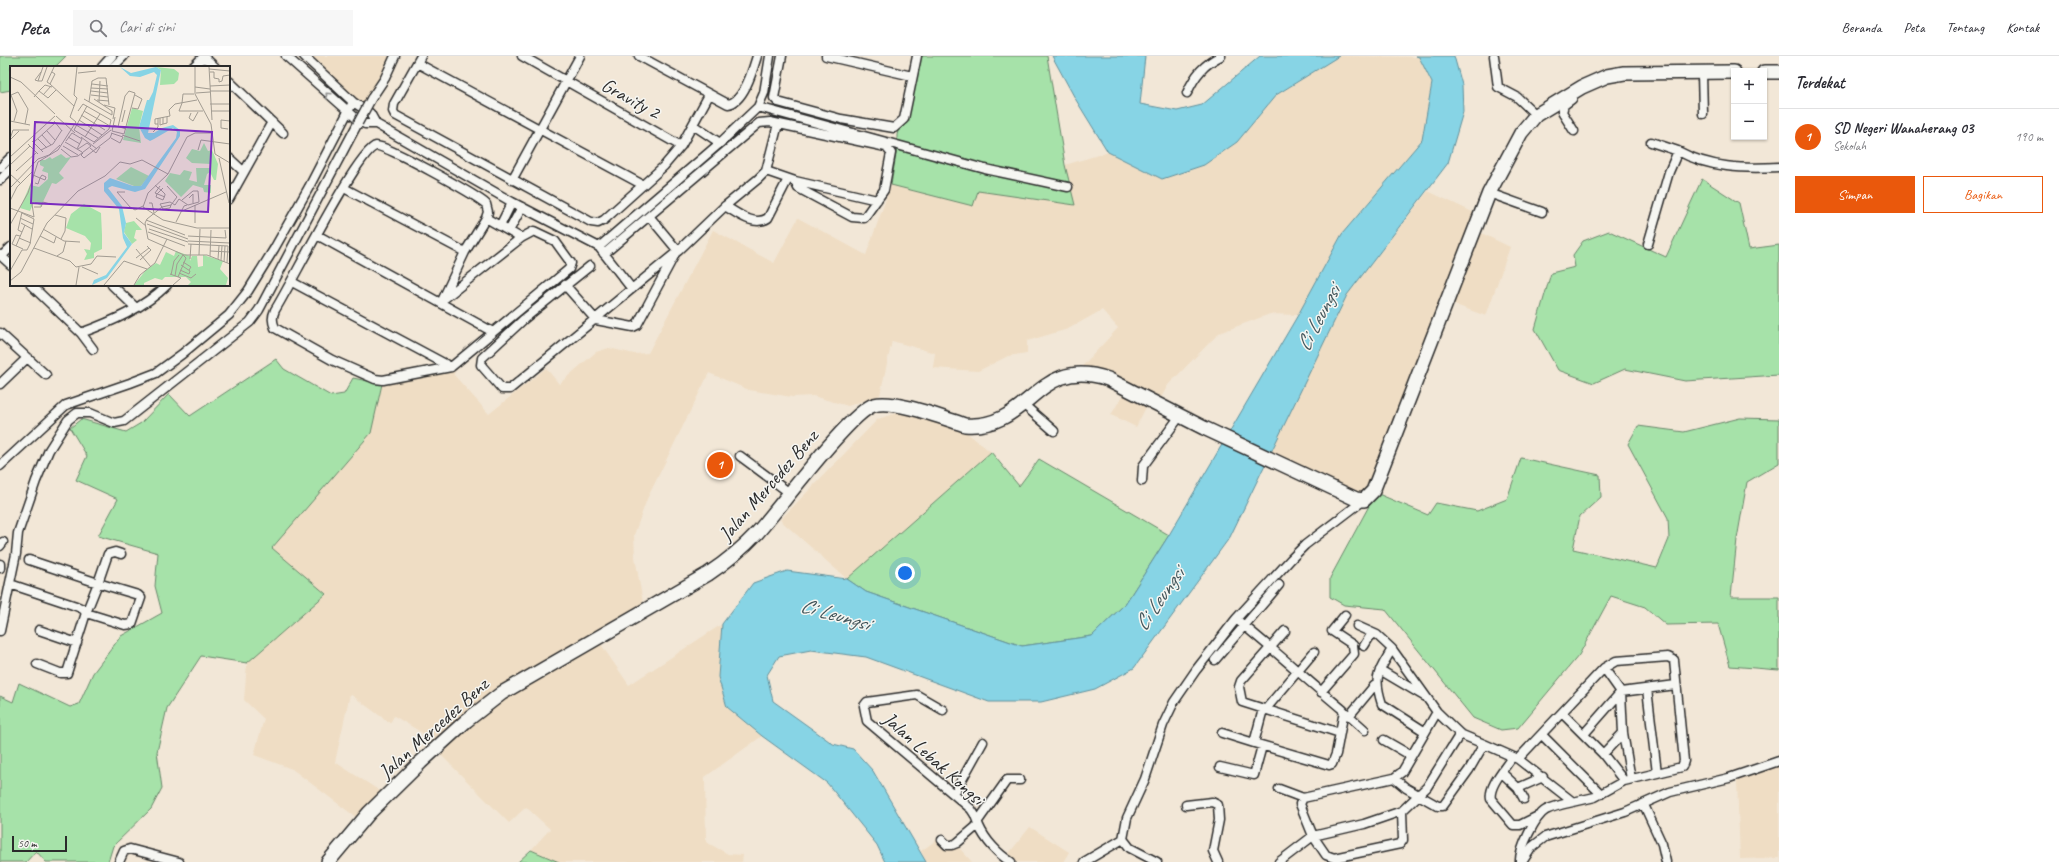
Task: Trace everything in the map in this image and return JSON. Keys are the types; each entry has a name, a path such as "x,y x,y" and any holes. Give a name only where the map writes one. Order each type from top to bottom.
{"main road":[{"path":"1364,500 1373,491 1491,188 1526,126 1536,115 1595,80 1624,73 1731,72"},
{"path":"1767,72 1779,72"},
{"name":"Jalan Mercedez Benz","path":"328,862 370,813 421,762 472,716 502,692 594,641 708,574 744,546 790,494 837,437 864,410 873,405 893,404 965,425 977,426 989,424 1002,419 1053,381 1065,375 1081,373 1095,374 1108,379 1204,428 1356,499 1364,500"}],"street":[{"path":"114,66 124,56"},
{"path":"194,66 204,56 214,66"},
{"path":"286,56 347,112 365,124 376,124 512,202 599,247 632,289"},
{"path":"304,56 353,102 370,113 376,124"},
{"path":"0,631 16,554 18,533 36,480 49,450 68,420 74,414 84,412 114,423 124,421 250,322 259,310 371,99 385,78 395,56"},
{"name":"Gravity 2","path":"522,56 681,146"},
{"path":"512,180 580,56"},
{"path":"639,56 728,104 732,104 748,85 757,56"},
{"path":"599,247 758,108 764,93 770,56"},
{"path":"782,56 774,98 778,102 840,119 894,128 904,119 917,56"},
{"path":"826,56 840,58 912,76"},
{"path":"1187,93 1193,78 1203,66 1221,56"},
{"path":"1494,56 1498,87 1517,97 1536,115"},
{"path":"103,66 111,57"},
{"path":"643,185 540,129 419,59 394,104 393,111 395,115 512,180 591,222 596,223 604,220 643,185 681,146 710,95"},
{"path":"1702,73 1703,114"},
{"path":"230,82 283,133"},
{"path":"1573,92 1572,98 1564,106 1562,112 1574,131"},
{"path":"0,466 66,405 130,384 156,373 229,315 248,291 274,249 309,187 353,102"},
{"path":"758,108 985,169 1068,187"},
{"path":"604,254 759,123 764,121 889,149 891,153 884,190 864,218 857,218 798,188 792,180"},
{"path":"230,198 272,122"},
{"path":"590,266 524,319 482,358 481,365 502,389 510,389 596,320 677,252 725,206 766,171 778,124"},
{"path":"693,125 720,142"},
{"path":"1651,142 1678,151 1693,159 1710,164 1737,168 1779,167"},
{"path":"377,146 382,146 482,200 487,206 488,212 486,218 465,252 443,300 520,238 530,232 538,231 555,241 568,258 571,266 451,367 383,380 375,379 332,360 275,328 272,317 344,188 369,149 377,146"},
{"path":"1648,244 1669,172 1678,151"},
{"path":"0,168 10,158"},
{"path":"230,159 244,172"},
{"path":"0,180 10,170"},
{"path":"766,171 792,180 876,200"},
{"path":"725,206 756,222 764,221 768,218 792,180"},
{"path":"344,188 465,252"},
{"path":"1491,188 1542,212"},
{"path":"500,226 512,202"},
{"path":"509,231 522,207"},
{"path":"649,216 677,252"},
{"path":"486,218 520,238"},
{"path":"317,235 443,300 493,332"},
{"path":"10,248 1,256 10,264"},
{"path":"565,285 596,320 631,327 636,326 677,252"},
{"path":"292,282 451,367"},
{"path":"32,286 81,333 93,349"},
{"path":"113,286 136,308"},
{"path":"81,333 111,322 136,308 166,286"},
{"path":"0,334 26,359 46,375"},
{"path":"0,384 26,359"},
{"path":"1023,404 1054,431"},
{"path":"1142,481 1143,466 1180,416"},
{"path":"740,456 790,494"},
{"path":"1157,862 1130,848 1123,839 1127,818 1145,779 1150,760 1169,711 1196,670 1236,619 1305,545 1364,500"},
{"path":"37,664 60,674 67,673 86,613 108,554 121,554"},
{"path":"10,584 76,606 83,609 86,613 125,625 132,624 137,612 140,598 138,595 29,560"},
{"path":"1215,660 1279,585"},
{"path":"1322,692 1354,654 1353,646 1332,631 1345,615"},
{"path":"1236,619 1364,730"},
{"path":"1357,626 1372,633 1392,649 1425,697 1437,712 1460,734 1515,758 1573,802"},
{"path":"39,630 77,642"},
{"path":"1285,631 1243,678 1238,687 1242,702 1340,733"},
{"path":"1364,646 1372,633"},
{"path":"1392,649 1380,670 1377,685 1384,707 1424,731"},
{"path":"1220,767 1254,775 1265,710 1314,652"},
{"path":"1671,657 1675,664 1676,685 1684,764 1679,768 1627,780 1602,794 1545,810 1538,816 1520,825 1511,824 1491,795 1495,783 1515,758 1542,735 1604,668 1616,661 1671,657"},
{"path":"1604,668 1621,692 1627,780"},
{"path":"1380,670 1425,697"},
{"path":"1584,734 1621,692 1676,685"},
{"path":"1222,733 1329,765 1334,760 1346,714 1374,686"},
{"path":"1647,689 1657,773"},
{"name":"Jalan Lebak Kongsi","path":"943,710 917,695 867,702 864,706 867,721 971,809 978,823 999,854 1011,862"},
{"path":"1279,789 1303,798 1394,778 1402,772 1424,731 1437,712"},
{"path":"1562,713 1627,780"},
{"path":"1603,754 1623,733"},
{"path":"1279,862 1313,836 1364,824 1402,811 1427,787 1460,734"},
{"path":"1542,735 1602,794"},
{"path":"1384,740 1410,755"},
{"path":"954,794 982,742"},
{"path":"1394,778 1406,788 1438,806 1446,804 1484,744"},
{"path":"1521,862 1532,846 1545,837 1644,805 1670,792 1729,778 1779,761"},
{"path":"1502,773 1518,788 1524,799"},
{"path":"942,840 947,845 955,844 978,823 1008,780 1014,778 1020,780"},
{"path":"1518,788 1543,778"},
{"path":"1303,798 1300,804 1313,836 1326,855 1334,858 1400,844 1403,840 1402,811"},
{"path":"1186,805 1212,802 1218,805 1219,820 1213,851 1218,862"},
{"path":"1644,805 1662,844 1666,862"},
{"path":"1521,862 1522,852 1538,816"},
{"path":"1084,862 1123,839"},
{"path":"119,862 124,851 130,849 179,862"}],"shaded area":[{"path":"312,56 391,56 363,105"},
{"path":"1339,56 1419,57 1432,83 1422,140 1342,234 1298,315 1270,314 1219,333 1168,385 1156,407 1148,403 1136,427 1111,415 1125,391 1074,375 1118,328 1102,310 1068,329 1027,341 1027,353 1008,356 978,371 933,368 935,353 892,341 880,395 848,406 813,396 792,397 749,390 709,373 647,499 634,535 635,557 645,614 600,643 629,685 722,624 718,677 727,707 762,736 705,777 706,842 728,854 743,855 742,862 559,862 531,850 550,829 526,807 509,823 433,747 436,741 394,716 390,723 350,694 335,762 383,793 357,818 292,769 254,755 264,719 244,700 247,663 326,594 272,548 371,433 382,384 455,368 454,375 489,414 546,368 559,384 596,352 609,348 634,354 648,353 713,230 774,263 798,218 866,255 891,185 973,206 978,191 1074,205 1065,165 1108,152 1162,179 1204,165 1237,142 1276,95"},
{"path":"1428,191 1485,218 1479,232 1510,247 1486,316 1453,304 1376,493 1350,496 1267,457 1347,295"},
{"path":"903,411 962,429 991,452 847,579 780,520 878,419"},
{"path":"1779,763 1779,858 1740,859 1737,781"},
{"path":"1030,827 1069,852 1063,862 1002,862"},
{"path":"938,839 945,846 952,840 972,862 926,862 921,851"}],"green space":[{"path":"0,56 66,56 56,66 10,66 10,90 0,92"},
{"path":"916,56 1047,56 1065,165 1075,205 978,191 973,206 891,185 897,148 897,135"},
{"path":"1702,179 1739,203 1749,249 1779,245 1779,375 1685,381 1625,369 1594,383 1558,370 1535,329 1551,273 1575,267 1573,255 1583,241 1609,231 1666,257"},
{"path":"276,359 284,369 331,396 344,394 353,378 382,384 371,433 272,548 326,594 247,663 201,656 167,708 157,752 162,788 151,809 113,846 108,862 46,862 36,851 26,862 0,862 0,696 13,702 19,683 70,707 79,704 93,673 121,636 162,613 155,586 158,553 98,536 118,499 76,480 87,456 70,428 81,419 126,432 141,423 169,394 190,416"},
{"path":"1740,418 1779,419 1779,463 1747,482 1737,539 1731,597 1779,597 1779,670 1730,666 1718,624 1666,625 1645,607 1611,596 1579,655 1518,728 1501,730 1473,718 1385,609 1344,605 1330,597 1330,578 1376,493 1428,515 1436,503 1477,511 1507,499 1521,458 1600,475 1601,497 1580,516 1573,549 1657,568 1669,539 1668,518 1628,444 1638,426 1684,432"},
{"path":"991,452 1019,486 1039,459 1169,535 1125,604 1092,636 1022,646 866,592 847,579"},
{"path":"531,850 559,862 518,862"}],"water":[{"path":"1052,56 1145,56 1140,104 1177,111 1202,105 1260,56 1339,56 1276,95 1237,142 1204,165 1162,179 1108,152 1076,100"},
{"name":"Ci Leungsi","path":"1416,56 1454,56 1462,85 1463,112 1448,163 1347,295 1230,537 1134,668 1095,689 1041,702 989,702 866,657 811,650 779,656 767,675 773,701 833,744 853,749 873,771 926,862 885,862 877,845 827,783 762,736 727,707 718,677 722,624 753,583 787,571 847,579 866,592 1022,646 1092,636 1125,604 1169,535 1298,315 1342,234 1422,140 1432,83 1419,57"}],"place":[{"name":"SD Negeri Wanaherang 03","path":"720,465"}]}
